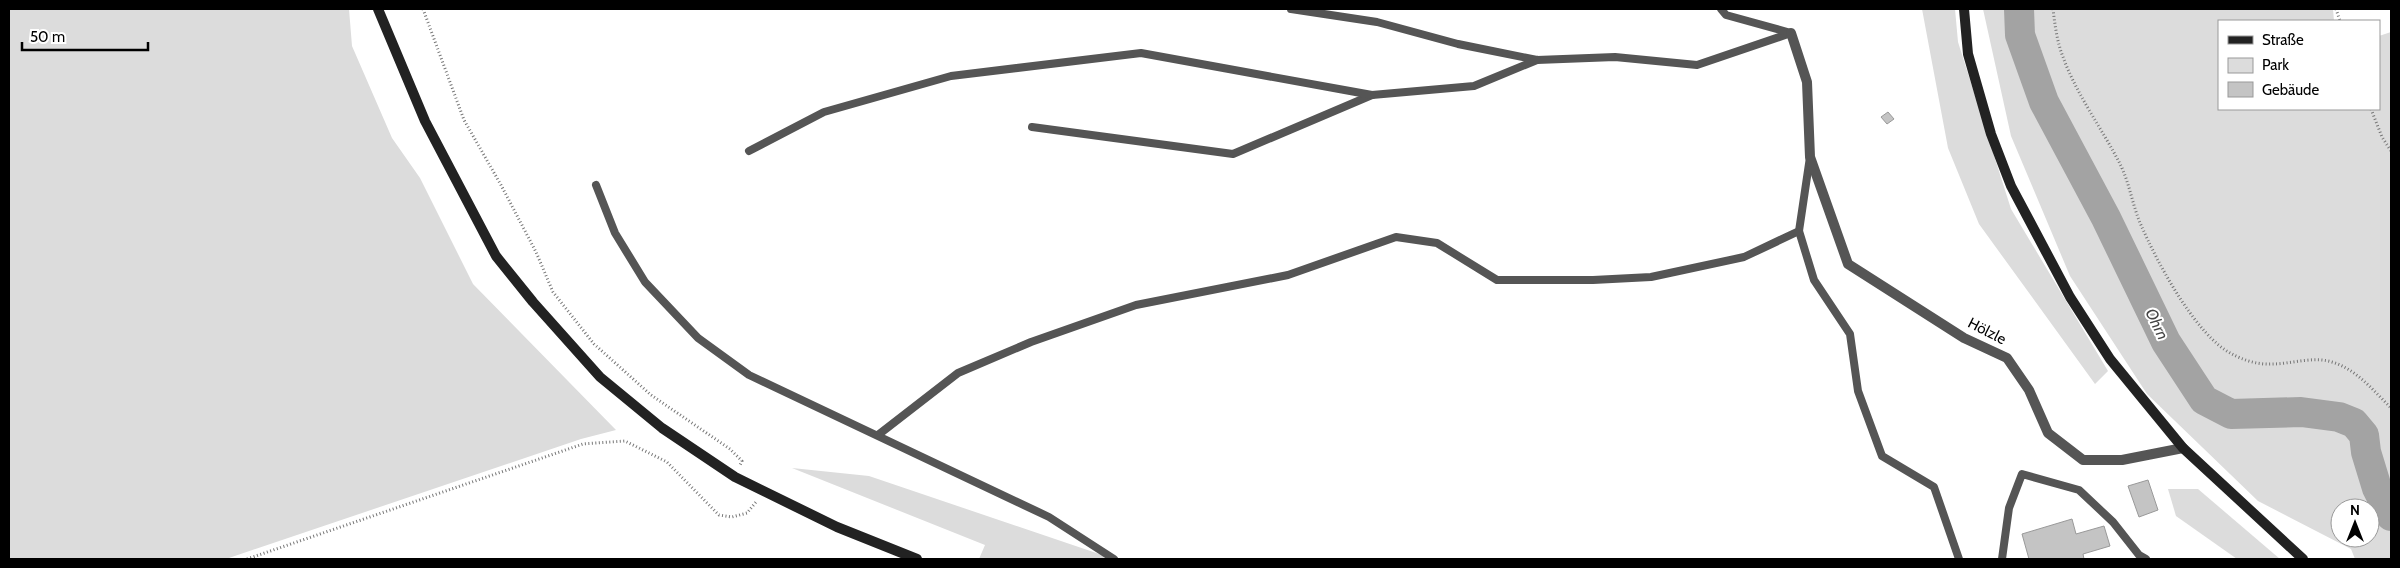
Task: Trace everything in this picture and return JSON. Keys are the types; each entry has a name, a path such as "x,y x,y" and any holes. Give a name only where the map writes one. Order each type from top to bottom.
{"main road":[{"path":"378,9 425,121 496,256 533,302 600,377 662,428 734,477 837,527 917,559"},
{"path":"1964,9 1968,54 1991,134 2011,186 2075,305 2110,359 2182,448 2302,559"}],"street":[{"name":"Hölzle","path":"1791,33 1807,82 1810,157 1848,264 1964,338 2007,358 2029,390 2048,433 2083,460 2122,460 2182,448"}],"lane":[{"path":"1291,9 1377,22 1458,44 1537,60 1615,57 1697,65 1791,33"},
{"path":"1721,9 1726,15 1791,33"},
{"path":"749,151 824,112 951,76 1141,53 1372,95 1474,86 1537,60"},
{"path":"1032,127 1233,154 1372,95"},
{"path":"1810,157 1798,231 1814,280 1850,334 1858,391 1882,456 1934,487 1959,559"},
{"path":"596,185 615,233 645,282 698,338 749,375 1049,516 1114,559"},
{"path":"878,435 958,373 1031,342 1136,306 1288,275 1396,237 1437,243 1497,280 1593,280 1651,278 1744,257 1798,231"},
{"path":"2002,559 2009,508 2022,474 2079,490 2113,522 2139,555 2146,559"}],"path":[{"path":"423,9 464,120 502,185 536,252 553,292 570,316 594,344 651,395 730,449 742,460 734,477"},
{"path":"2053,9 2063,57 2123,170 2140,224 2157,259 2185,306 2217,344 2246,361 2271,364 2312,360 2331,361 2346,368 2366,383 2391,408"},
{"path":"2371,110 2382,137 2391,151"},
{"path":"247,559 583,444 625,441 667,462 719,514 732,517 747,513 765,492"}],"green space":[{"path":"9,9 349,9 352,46 392,138 420,178 473,284 616,430 581,439 226,559 9,559"},
{"path":"1922,9 1955,9 1958,42 2011,209 2108,371 2095,384 1979,224 1948,148"},
{"path":"1983,9 2333,9 2334,20 2218,20 2218,110 2380,110 2380,36 2391,32 2391,559 2355,559 2349,548 2380,548 2380,498 2330,498 2330,538 2258,501 2147,394 2070,276 2011,136"},
{"path":"792,468 869,476 1114,559 979,559 985,545"},
{"path":"2168,489 2198,489 2280,559 2237,559 2176,516"}],"building":[{"path":"1888,112 1894,119 1887,124 1881,117"},
{"path":"2148,480 2158,510 2139,517 2128,486"},
{"path":"2072,519 2076,534 2104,526 2110,546 2083,554 2084,559 2029,559 2022,534"}],"waterway":[{"name":"Ohrn","path":"2019,9 2020,35 2044,102 2106,218 2166,342 2204,400 2231,414 2301,412 2339,417 2354,423 2364,435 2366,452 2377,488 2391,516"}]}
